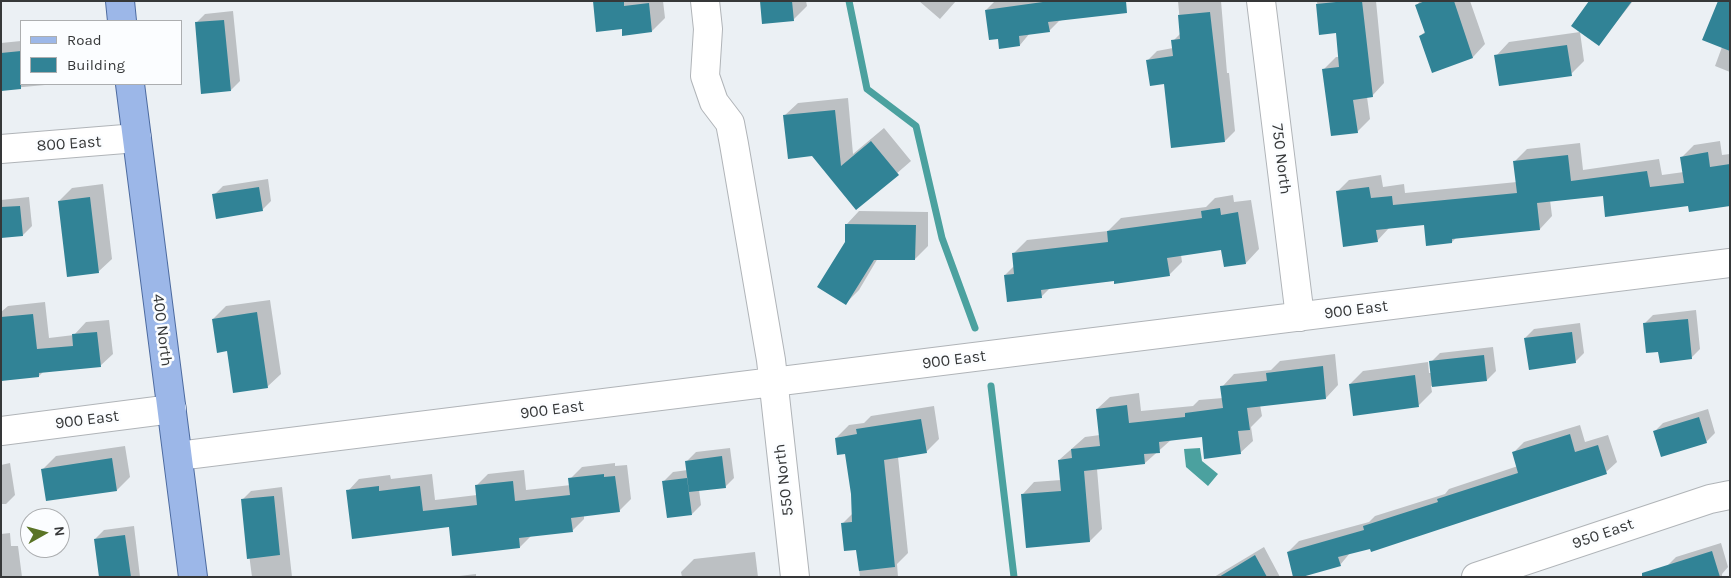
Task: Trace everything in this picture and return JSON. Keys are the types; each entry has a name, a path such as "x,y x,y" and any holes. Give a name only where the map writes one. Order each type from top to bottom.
{"main road":[{"path":"120,1 122,20"},
{"name":"400 North","path":"130,85 193,577"}],"street":[{"name":"550 North","path":"705,1 708,29 704,76 714,102 730,123 771,360 772,383 795,577"},
{"name":"750 North","path":"1261,1 1300,317"},
{"name":"800 East","path":"1,149 137,138"},
{"name":"900 East","path":"178,456 1730,263"},
{"name":"900 East","path":"1,431 172,409"},
{"name":"950 East","path":"1476,577 1710,498 1730,495"}],"water":[{"path":"1200,448 1202,461 1218,474 1208,486 1186,467 1184,449"}],"building":[{"path":"593,1 624,1 624,6 649,3 652,32 622,36 622,29 596,32"},
{"path":"760,1 792,1 794,21 762,24"},
{"path":"1050,1 1126,1 1127,13 1048,22 1050,32 1019,36 1020,46 999,49 998,39 989,40 985,10"},
{"path":"1362,1 1373,97 1353,100 1358,133 1331,136 1322,69 1339,67 1336,33 1319,35 1316,4"},
{"path":"1425,1 1454,1 1473,58 1432,73 1419,36 1425,33 1415,5"},
{"path":"1589,1 1632,1 1599,46 1571,26"},
{"path":"1718,1 1730,1 1730,51 1702,40"},
{"path":"1210,12 1225,142 1171,148 1164,84 1150,86 1146,60 1173,56 1171,40 1180,39 1178,15"},
{"path":"224,20 231,91 201,94 195,22"},
{"path":"1567,45 1572,76 1499,86 1494,55"},
{"path":"20,51 21,89 1,91 1,53"},
{"path":"835,110 841,166 871,141 899,175 856,210 812,156 788,159 783,115"},
{"path":"1708,152 1710,167 1730,164 1730,206 1689,212 1688,206 1605,217 1603,196 1537,203 1540,230 1452,239 1452,243 1426,246 1424,225 1376,230 1378,242 1343,247 1336,191 1369,187 1371,198 1392,196 1393,205 1517,193 1513,161 1568,155 1571,181 1647,171 1650,187 1684,183 1680,157"},
{"path":"259,187 263,211 216,219 212,194"},
{"path":"90,197 99,273 67,277 58,201"},
{"path":"20,206 23,236 1,238 1,207"},
{"path":"1220,208 1221,215 1238,212 1246,264 1224,267 1221,250 1167,258 1170,276 1114,284 1114,281 1041,290 1042,298 1007,302 1004,275 1014,274 1012,253 1108,242 1107,231 1202,218 1201,211"},
{"path":"845,224 916,225 915,260 874,260 846,305 817,287 845,242"},
{"path":"257,312 268,388 233,393 227,351 217,353 212,319"},
{"path":"33,314 37,349 73,346 72,334 97,332 101,367 39,373 39,377 1,381 1,317"},
{"path":"1688,319 1692,359 1660,363 1658,352 1646,353 1643,323"},
{"path":"1572,332 1576,363 1529,370 1524,338"},
{"path":"1484,355 1487,381 1432,387 1429,361"},
{"path":"1323,366 1326,399 1247,408 1250,430 1238,431 1241,454 1204,459 1202,437 1159,442 1160,453 1144,454 1145,464 1084,471 1090,542 1026,548 1021,494 1061,491 1058,460 1072,458 1071,449 1100,446 1096,409 1127,405 1129,423 1185,417 1185,413 1223,408 1220,386 1267,381 1266,373"},
{"path":"1415,375 1419,407 1353,416 1349,384"},
{"path":"1699,417 1707,443 1661,457 1653,431"},
{"path":"921,419 927,453 884,460 895,567 859,571 856,550 844,551 841,523 852,522 851,494 845,454 837,455 835,438 857,434 856,429"},
{"path":"1570,434 1575,452 1598,445 1607,474 1371,552 1370,549 1338,557 1341,566 1302,577 1293,577 1287,552 1364,530 1363,526 1438,502 1437,499 1518,473 1512,452"},
{"path":"722,456 726,488 689,492 685,461"},
{"path":"112,458 117,491 46,501 41,469"},
{"path":"604,474 604,477 615,476 620,512 571,518 573,532 519,538 520,548 452,556 449,527 352,539 346,490 379,486 379,491 420,486 423,511 477,505 475,485 513,481 515,501 570,495 568,478"},
{"path":"687,478 692,515 667,518 662,481"},
{"path":"274,496 280,555 247,559 241,499"},
{"path":"125,535 131,577 99,577 94,539"},
{"path":"1712,551 1720,577 1642,577 1642,573"},
{"path":"1255,555 1267,577 1219,577"}],"waterway":[{"path":"849,1 867,89 916,126 942,238 975,328"},
{"path":"991,386 1014,577"}]}
